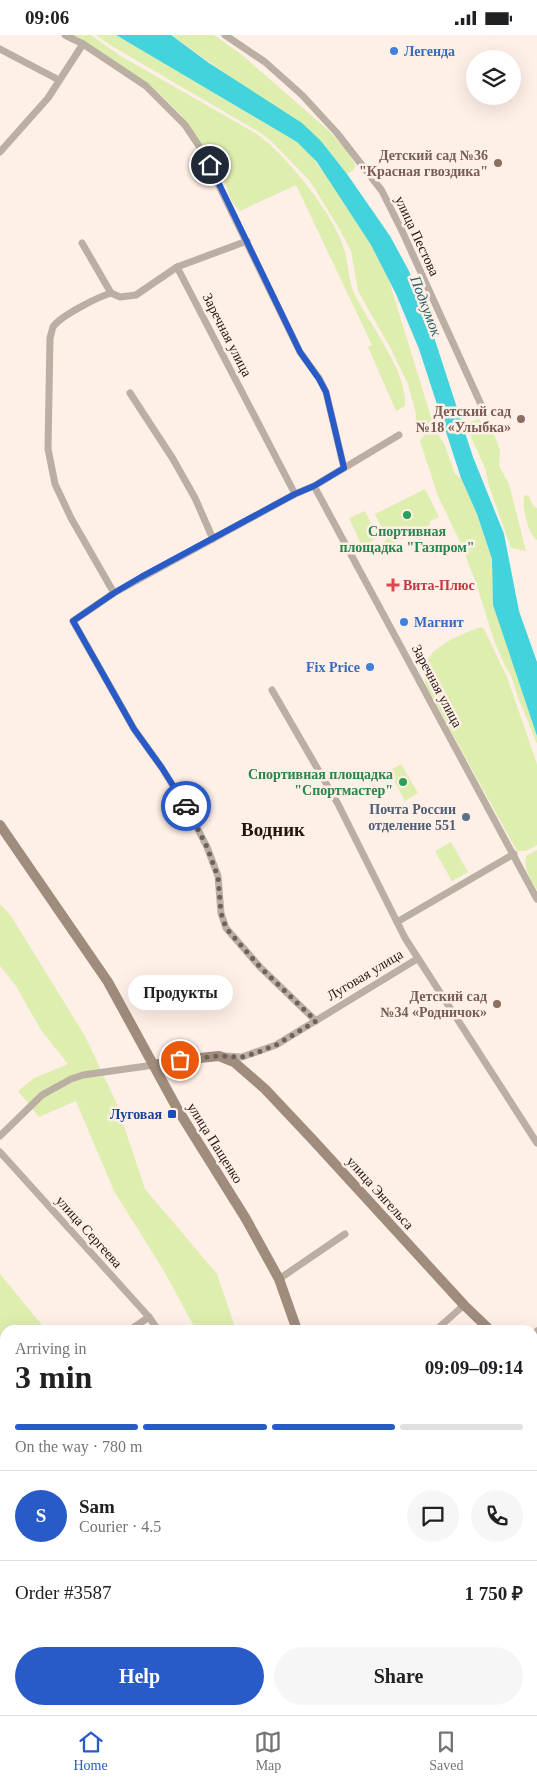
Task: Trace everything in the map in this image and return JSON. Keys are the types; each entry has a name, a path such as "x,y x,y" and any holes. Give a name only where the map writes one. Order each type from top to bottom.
{"street":[{"path":"65,35 83,44 146,86 185,125 201,149 300,352 326,392 344,468"},
{"name":"улица Пестова","path":"225,35 265,62 302,95 337,133 382,191 484,411"},
{"path":"0,152 48,98 83,44"},
{"path":"0,49 58,80"},
{"path":"82,243 111,293 120,297 136,295 178,267 247,241"},
{"name":"Заречная улица","path":"178,267 295,494"},
{"path":"111,293 98,297 59,321 53,328 50,338 48,364 48,449 55,484 70,518 114,593"},
{"path":"130,393 177,466 195,498 213,539"},
{"path":"316,1021 260,967 226,928 221,913 218,877 207,847 189,812 162,768 134,729 73,621 114,593 295,494 314,486 399,435"},
{"name":"Заречная улица","path":"314,486 537,899"},
{"path":"272,690 338,804 417,959 537,1143"},
{"name":"улица Пащенко","path":"0,825 100,970 178,1110 246,1219 279,1279 295,1325"},
{"path":"397,922 514,854"},
{"name":"Луговая улица","path":"0,1136 42,1095 71,1079 83,1075 180,1060 247,1055 276,1045 417,959"},
{"path":"247,1055 244,1066 249,1074"},
{"name":"улица Энгельса","path":"223,1056 249,1074 314,1140 464,1305 485,1325"},
{"name":"улица Сергеева","path":"0,1152 155,1325"},
{"path":"279,1279 345,1234"},
{"path":"442,1325 464,1305"},
{"path":"137,1325 149,1317"}],"green space":[{"path":"71,35 91,35 119,55 257,134 282,156 321,204 340,237 354,293 395,365 401,380 405,406 396,411 368,347 372,345 296,185 240,211 232,202 220,169 180,114 149,84"},
{"path":"96,35 116,35 297,142 308,152 326,175 371,245 389,281 433,423 425,428 416,428 416,414 408,384 391,349 358,291 351,251 310,181 270,140 259,132"},
{"path":"171,35 214,35 242,55 328,130 348,152 355,164 354,170 347,174 321,141"},
{"path":"479,419 494,434 500,451 499,466 509,484 526,551 511,548 489,486 485,468 465,424"},
{"path":"434,431 444,443 455,474 461,478 477,514 492,559 493,605 537,736 537,744 511,675 495,643 476,583 461,544 438,496 420,441 426,434"},
{"name":"Спортивная площадка \"Газпром\"","path":"425,489 439,517 430,521 430,525 379,550 377,547 387,539 375,514"},
{"path":"524,495 529,496 533,506 537,508 537,540 530,532 526,519"},
{"path":"365,511 378,538 362,546 349,518"},
{"path":"481,627 484,629 507,677 537,764 537,845 526,851 517,851 425,684 425,668 427,660 432,653 447,642"},
{"name":"Спортивная площадка \"Спортмастер\"","path":"401,764 418,793 405,801 389,771"},
{"path":"451,842 468,872 452,881 435,851"},
{"path":"537,850 537,890 528,874 525,860 526,856"},
{"path":"0,904 11,916 85,1036 116,1102 145,1189 217,1274 234,1325 193,1325 164,1271 114,1191 76,1101 39,1117 18,1091 34,1078 68,1064 41,1030 16,986 0,966"},
{"path":"0,1274 42,1325 0,1325"}],"water":[{"name":"Подкумок","path":"116,35 171,35 209,63 302,123 321,141 347,174 390,236 409,271 434,337 473,457 504,534 519,611 537,662 537,736 493,605 492,559 477,514 461,478 419,349 396,294 371,245 317,162 297,142"}],"way so far":[{"path":"180,1060 219,1056 242,1057 256,1053 276,1045 316,1021 260,967 226,928 221,913 218,877 207,847 186,806"}],"place":[{"name":"Легенда","path":"394,51"},
{"name":"Детский сад №36 \"Красная гвоздика\"","path":"498,163"},
{"name":"Детский сад №18 «Улыбка»","path":"521,419"},
{"name":"Спортивная площадка \"Газпром\"","path":"407,515"},
{"name":"Вита-Плюс","path":"393,585"},
{"name":"Магнит","path":"404,622"},
{"name":"Fix Price","path":"370,667"},
{"name":"Спортивная площадка \"Спортмастер\"","path":"403,782"},
{"name":"Почта России отделение 551","path":"466,817"},
{"name":"Детский сад №34 «Родничок»","path":"497,1004"},
{"name":"Продукты","path":"180,1060"},
{"name":"Луговая","path":"172,1114"}],"district":[{"name":"Водник","path":"273,829"}],"route":[{"path":"186,806 134,729 73,621 79,615 155,569 295,494 314,486 344,468 326,392 300,352 210,165"}]}
